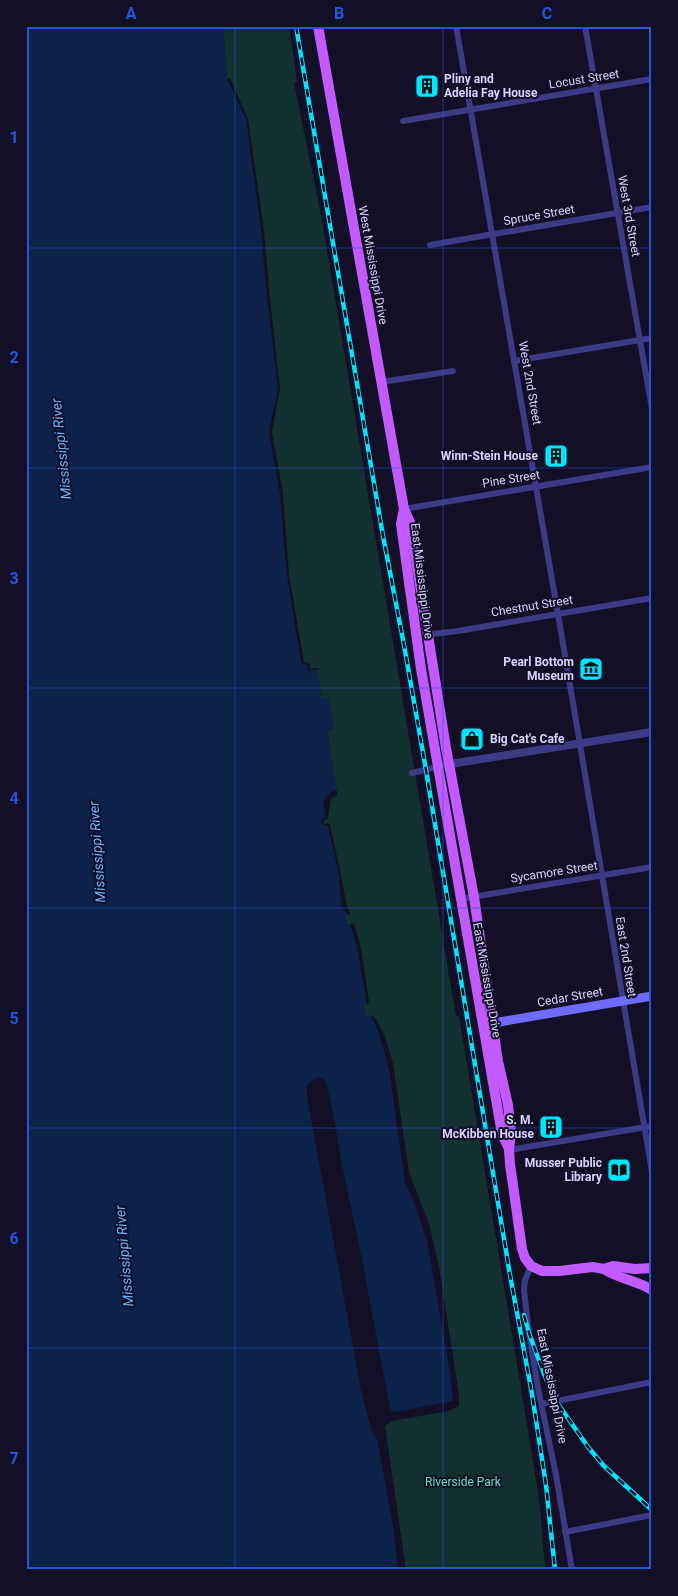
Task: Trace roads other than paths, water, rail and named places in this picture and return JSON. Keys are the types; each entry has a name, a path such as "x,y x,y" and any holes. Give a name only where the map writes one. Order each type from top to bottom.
{"main road":[{"name":"West Mississippi Drive","path":"318,26 404,509"},
{"name":"East Mississippi Drive","path":"404,509 410,522 474,897 498,1061 508,1104 511,1133 509,1150 520,1240 525,1258 530,1266"},
{"name":"East Mississippi Drive","path":"404,509 401,524 416,636 460,900 502,1134 509,1150"},
{"name":"Cedar Street","path":"493,1023 652,996"},
{"path":"530,1266 542,1271 551,1272 593,1267 604,1269 612,1275 652,1288 652,1277"},
{"path":"604,1269 613,1266 635,1269 652,1268"}],"street":[{"name":"West 2nd Street","path":"456,26 579,745"},
{"name":"West 3rd Street","path":"585,26 652,410"},
{"name":"Locust Street","path":"402,121 652,79"},
{"name":"Spruce Street","path":"430,245 652,207"},
{"path":"514,361 652,338"},
{"path":"382,382 453,371"},
{"name":"Pine Street","path":"404,509 652,467"},
{"name":"Chestnut Street","path":"416,636 652,598"},
{"path":"412,773 450,764 652,732"},
{"name":"East 2nd Street","path":"579,745 652,1172"},
{"name":"Sycamore Street","path":"460,900 652,867"},
{"path":"509,1150 652,1126"},
{"name":"East Mississippi Drive","path":"530,1266 524,1290 530,1340 572,1570"},
{"path":"542,1404 652,1382"},
{"path":"565,1532 652,1515"}],"water":[{"name":"Mississippi River","path":"26,26 223,26 227,79 246,119 261,230 278,388 269,432 280,494 287,574 302,665 307,664 308,671 317,670 322,699 329,698 334,729 327,730 337,792 329,798 326,817 321,820 321,824 328,826 344,908 349,915 346,916 347,924 351,924 359,948 367,1001 364,1006 366,1016 374,1020 390,1063 407,1172 426,1224 457,1404 391,1418 383,1425 404,1570 26,1570"}],"railway":[{"path":"296,26 383,536 426,770 510,1275 532,1394 546,1485 555,1570"},
{"path":"524,1315 544,1374 556,1401 588,1447 604,1466 652,1510"}],"place":[{"name":"Pliny and Adelia Fay House","path":"427,86"},
{"name":"Winn-Stein House","path":"556,456"},
{"name":"Pearl Bottom Museum","path":"591,669"},
{"name":"Big Cat's Cafe","path":"472,739"},
{"name":"S. M. McKibben House","path":"551,1127"},
{"name":"Musser Public Library","path":"619,1170"}],"park label":[{"name":"Riverside Park","path":"463,1482"}]}
